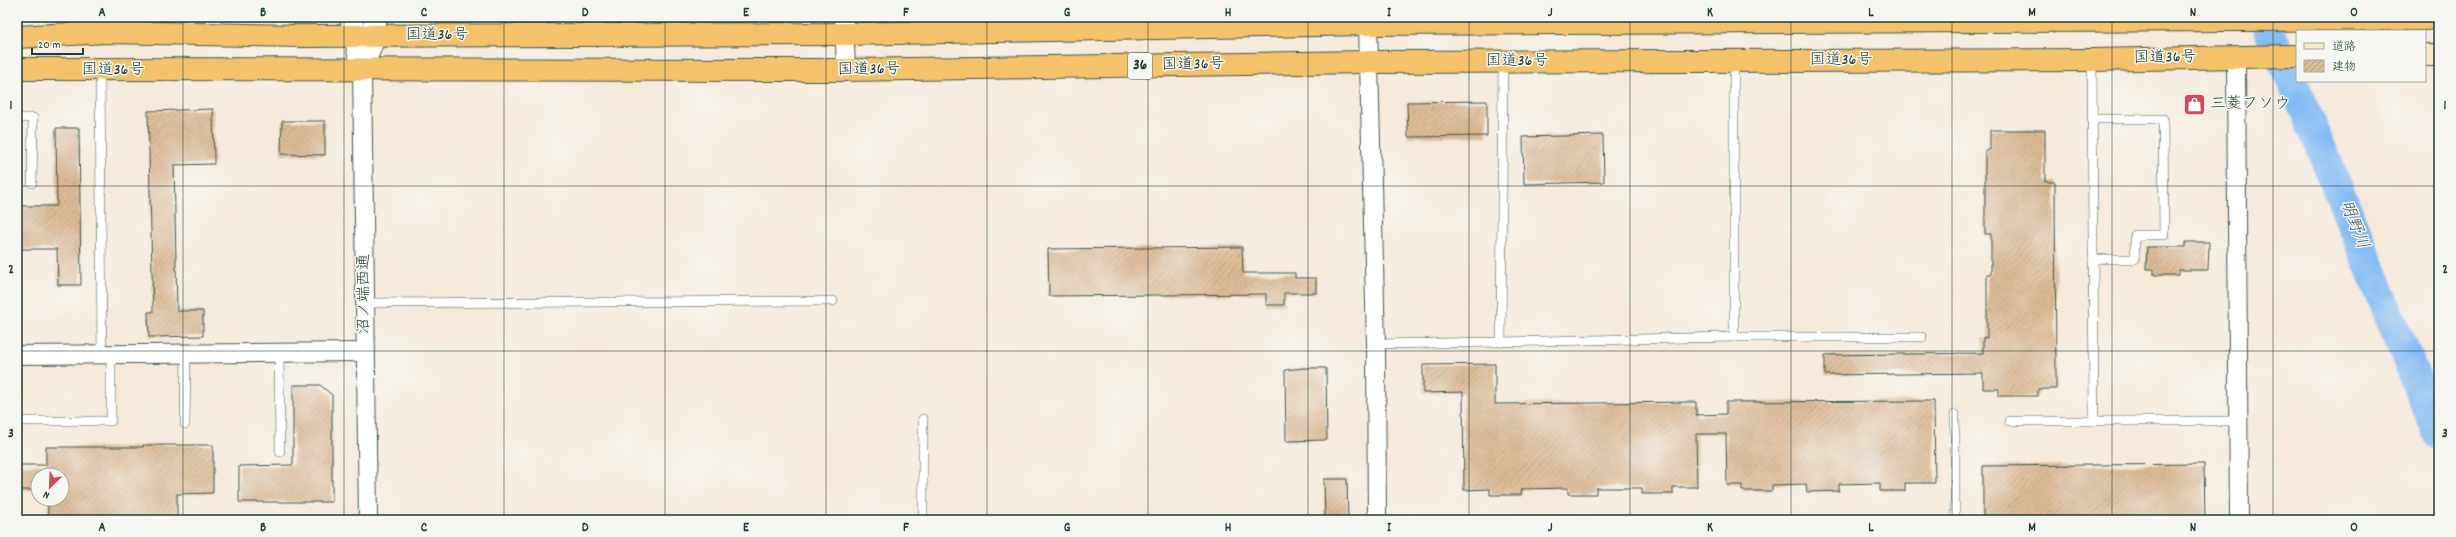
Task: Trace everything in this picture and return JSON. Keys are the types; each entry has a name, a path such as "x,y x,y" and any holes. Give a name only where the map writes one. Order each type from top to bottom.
{"highway":[{"name":"国道36号","path":"17,37 106,32 364,26 844,26 1368,20 2281,19 2396,22 2428,21"},
{"name":"国道36号","path":"17,69 100,70 362,68 846,70 1368,62 2092,60 2296,56"}],"main road":[{"path":"2426,55 2439,55"}],"street":[{"path":"1368,20 1376,344 1377,520"},
{"name":"沼ノ端西通","path":"364,26 362,68 368,520"},
{"path":"844,26 846,70"},
{"path":"2236,57 2239,520"},
{"path":"17,355 365,352"}],"lane":[{"path":"1734,60 1734,337"},
{"path":"2092,60 2094,421"},
{"path":"1501,342 1503,61"},
{"path":"17,421 111,421 107,354 100,70"},
{"path":"17,118 33,118 32,183"},
{"path":"2093,119 2164,119 2164,235 2136,235 2135,259 2093,259"},
{"path":"364,303 833,301"},
{"path":"1376,344 1734,337 1922,337"},
{"path":"279,353 280,452"},
{"path":"185,424 186,354"},
{"path":"1955,415 1955,520"},
{"path":"923,419 923,520"},
{"path":"2008,421 2238,421"}],"building":[{"path":"1487,101 1487,136 1408,137 1407,102"},
{"path":"213,109 214,164 174,165 177,311 203,311 203,336 149,337 148,312 153,312 148,111"},
{"path":"282,121 325,121 325,155 281,154"},
{"path":"56,128 79,128 81,285 58,285 57,249 17,249 17,206 57,206"},
{"path":"1990,130 2045,130 2045,182 2055,182 2056,389 2038,389 2038,396 1999,396 1999,389 1983,389 1983,373 1825,375 1825,355 1983,353 1983,337 1987,338 1987,274 1991,274 1991,234 1985,234 1985,150 1990,150"},
{"path":"1603,135 1604,182 1524,184 1523,137"},
{"path":"2186,242 2209,242 2208,270 2179,270 2179,275 2154,275 2154,269 2146,269 2147,247 2186,247"},
{"path":"1242,247 1243,273 1295,273 1295,278 1316,278 1316,293 1284,293 1284,305 1266,305 1266,294 1049,296 1048,249"},
{"path":"1495,364 1495,404 1696,402 1696,415 1726,414 1726,402 1934,401 1935,483 1905,483 1905,491 1880,491 1880,483 1839,484 1839,491 1807,492 1806,484 1772,485 1772,491 1742,491 1742,485 1727,485 1726,434 1696,434 1697,487 1673,487 1673,494 1642,494 1642,488 1596,488 1596,494 1568,494 1568,488 1522,489 1521,495 1490,495 1490,489 1464,490 1463,392 1423,393 1423,365"},
{"path":"1326,368 1327,440 1286,441 1285,370"},
{"path":"293,385 320,385 332,395 332,502 239,502 239,466 293,465"},
{"path":"143,445 213,445 213,493 177,494 177,520 48,520 48,507 70,507 70,467 30,467 30,490 17,490 17,465 46,465 46,447 143,447"},
{"path":"2204,464 2205,520 1983,520 1983,466"},
{"path":"1324,479 1347,479 1348,520 1325,520"}],"waterway":[{"name":"明野川","path":"2263,17 2287,69 2331,173 2439,435"}],"place":[{"name":"三菱フソウ","path":"2195,104"}]}
